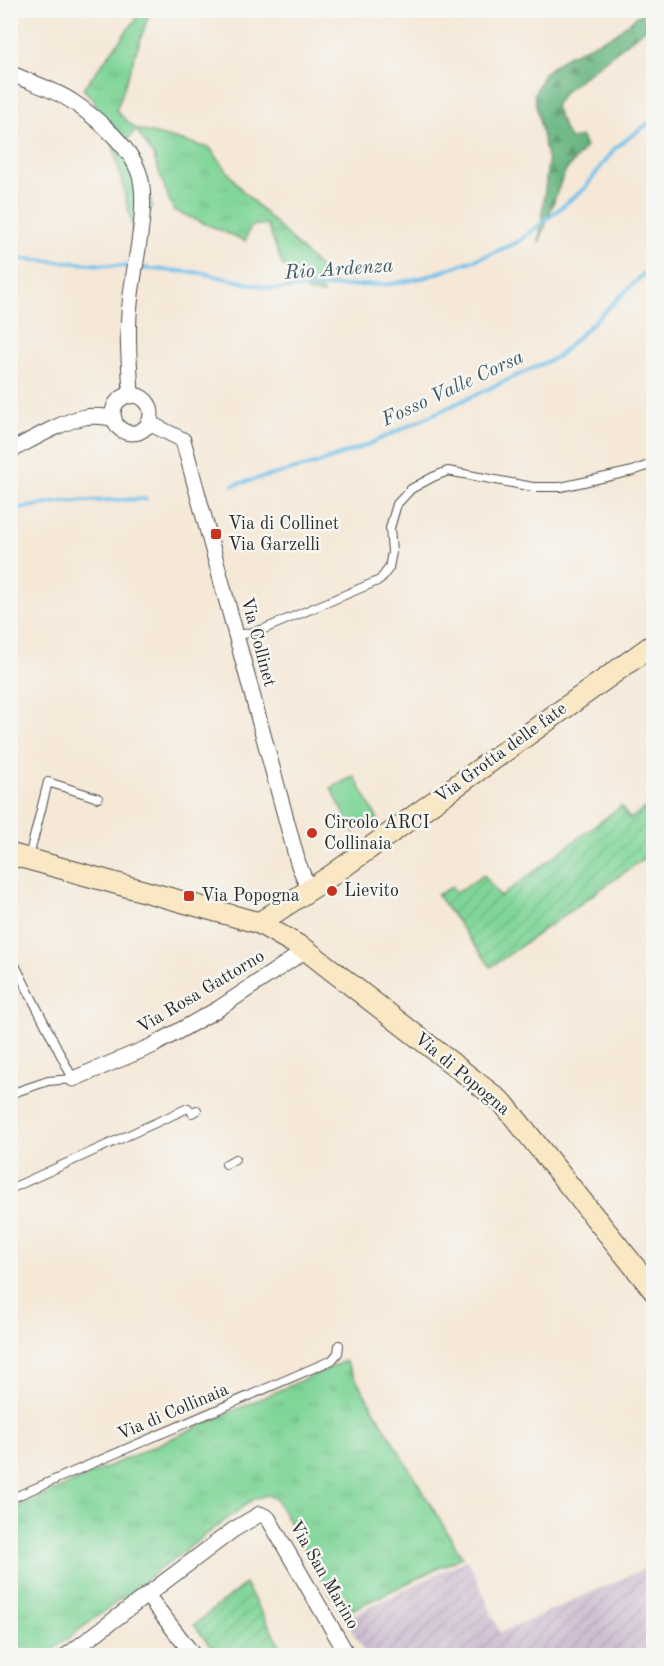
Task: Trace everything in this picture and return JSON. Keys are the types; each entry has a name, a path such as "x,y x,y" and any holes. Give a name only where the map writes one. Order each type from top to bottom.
{"main road":[{"name":"Via Grotta delle fate","path":"259,923 484,772 654,644"},
{"name":"Via di Popogna","path":"20,857 259,923 306,950 503,1103 654,1291"}],"street":[{"path":"10,73 72,101 106,130 132,158 140,176 142,196 129,306 131,396"},
{"path":"131,396 137,396 146,402 151,412 149,423 141,431 130,433 119,428 114,418 116,406 125,397 131,396"},
{"path":"10,451 76,419 87,416 114,418"},
{"name":"Via Collinet","path":"149,423 183,440 298,863 309,890"},
{"name":"Via Rosa Gattorno","path":"73,1079 153,1046 218,1009 306,950"},
{"name":"Via San Marino","path":"66,1656 233,1530 256,1515 264,1514 348,1656"},
{"path":"147,1595 194,1656"}],"lane":[{"path":"236,636 264,629 380,580 389,568 391,560 390,528 398,504 411,489 433,477 448,471 532,487 561,487 633,471 654,463"},
{"path":"20,857 48,782 98,798"},
{"path":"10,961 13,961 73,1079"},
{"name":"Via Rosa Gattorno","path":"10,1094 48,1081 73,1079"},
{"path":"10,1190 192,1110"},
{"path":"226,1164 235,1159"},
{"name":"Via di Collinaia","path":"10,1500 332,1360 338,1353 339,1345"}],"shaded area":[{"path":"468,1559 500,1633 653,1565 653,1655 366,1655 345,1619"}],"green space":[{"path":"142,11 150,11 116,111 136,129 126,142 141,161 152,207 135,238 111,137 98,118 94,100 83,89"},
{"path":"643,11 653,11 653,23 564,92 555,106 566,133 571,139 582,137 586,147 564,173 539,243 548,162 534,95 544,73 566,57 615,34"},
{"path":"136,129 210,148 240,188 335,283 316,281 323,294 308,292 297,274 283,266 267,224 251,226 245,241 173,210 153,155"},
{"path":"354,776 378,820 354,832 331,788"},
{"path":"653,802 653,852 491,967 437,895 452,887 456,893 484,875 500,897 621,806 630,819"},
{"path":"345,1361 462,1557 343,1614 275,1498 267,1495 252,1500 46,1655 11,1655 11,1510"},
{"path":"245,1584 286,1655 217,1655 194,1625"}],"waterway":[{"name":"Rio Ardenza","path":"140,268 202,273 273,289 392,284 426,277 518,242 584,189 614,149 654,119"},
{"name":"Rio Ardenza","path":"10,258 132,267"},
{"name":"Fosso Valle Corsa","path":"233,485 315,464 365,446 557,357 654,264"},
{"name":"Fosso Valle Corsa","path":"10,510 58,502 146,499"}],"place":[{"name":"Via di Collinet Via Garzelli","path":"216,534"},
{"name":"Circolo ARCI Collinaia","path":"312,833"},
{"name":"Lievito","path":"332,891"},
{"name":"Via Popogna","path":"189,896"}]}
